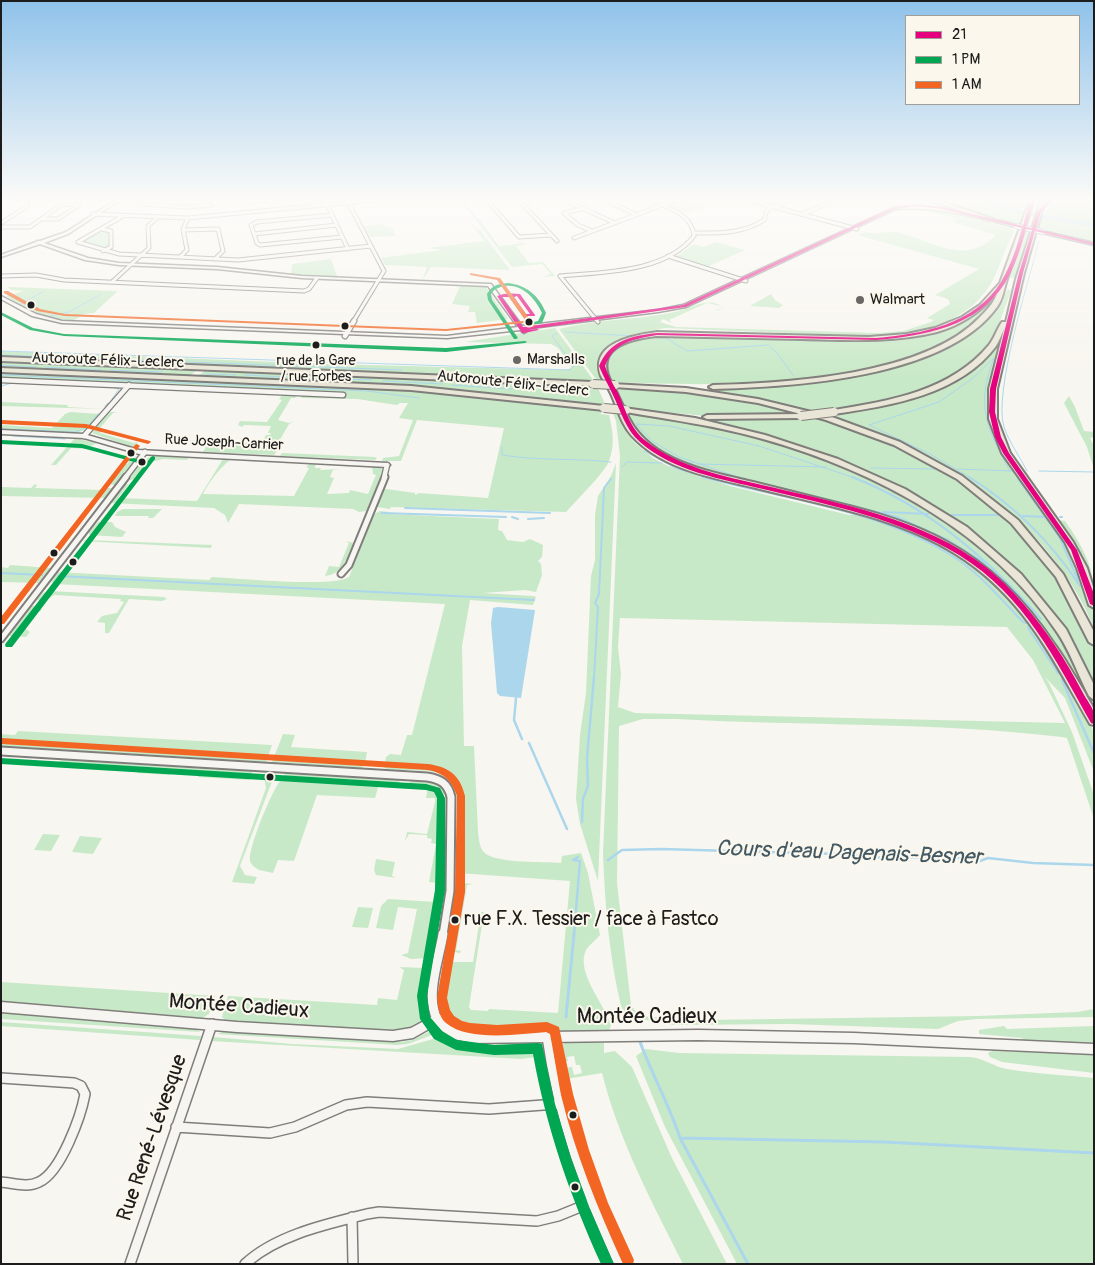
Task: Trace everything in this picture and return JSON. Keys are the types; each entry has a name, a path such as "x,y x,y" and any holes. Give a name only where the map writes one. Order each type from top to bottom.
{"highway":[{"path":"674,388 748,386 799,382 847,375 898,363 938,347 973,328 993,308 1000,296 1002,284 1011,259"},
{"path":"683,417 748,418 801,416 834,412 873,406 913,395 946,382 974,366 988,353 1000,335 1025,259"},
{"path":"1021,273 992,396 993,419 1006,453 1069,542 1082,568 1094,605"},
{"path":"1002,284 982,306 967,316 945,327 916,335 869,339 662,333 638,337 617,346 604,358 602,369 628,426 649,446 673,460 712,475 884,519 928,535 968,558 999,583 1039,626 1065,664 1094,721"},
{"name":"Autoroute Félix-Leclerc","path":"1,359 674,388 756,399 827,418 894,443 952,474 1002,510 1047,556 1072,592 1094,642"},
{"name":"Autoroute Félix-Leclerc","path":"1,370 411,388 683,417 764,435 827,456 894,487 947,519 993,555 1034,597 1074,653 1094,696"}],"main road":[{"path":"86,259 130,265 217,268 317,278 490,285 523,330"},
{"path":"1,297 34,315 62,322 451,340 597,321 676,308 789,259"},
{"path":"1,301 36,320 60,324 346,335"},
{"name":"Rue Joseph-Carrier","path":"1,432 84,436 145,452 387,465"},
{"name":"Montée Cadieux","path":"1,1007 393,1036 413,1033 437,1019 448,1031 465,1037 708,1036 854,1038 1094,1049"}],"street":[{"path":"112,282 137,259"},
{"path":"216,259 253,259"},
{"path":"346,335 384,270 378,259"},
{"path":"597,321 560,276 639,267 660,259"},
{"path":"678,259 744,280"},
{"path":"1,276 31,275 64,280 304,291 309,290 317,278"},
{"path":"2,381 343,395"},
{"path":"84,436 128,386"},
{"path":"1,639 145,452"},
{"path":"341,574 349,565 388,468 387,465"},
{"path":"1,751 427,777 442,781 449,788 451,797 451,878 432,998 433,1011 437,1019"},
{"name":"Rue René-Lévesque","path":"130,1264 212,1024"},
{"path":"547,1037 558,1104 590,1203 619,1264"},
{"path":"1,1078 74,1083 81,1086 85,1094 76,1120 52,1173 36,1183 1,1182"},
{"path":"176,1127 270,1133 296,1127 346,1105 367,1102 489,1109 558,1104"},
{"path":"245,1264 250,1257 261,1250 352,1217 379,1212 537,1221 558,1216 590,1203"},
{"path":"352,1217 353,1264"}],"green space":[{"path":"331,259 338,278 291,275 292,264"},
{"path":"382,259 502,259 510,270 431,267 422,281 427,267 385,265"},
{"path":"506,259 526,259 529,263 543,262 555,276 543,277 551,274 542,264 512,267"},
{"path":"682,259 725,259 707,267"},
{"path":"943,259 1002,259 982,297 953,318 931,327 908,333 883,336 665,328 630,335 633,337 604,354 606,382 598,382 559,329 588,323 675,312 707,303 669,320 672,323 663,319 660,322 676,327 878,333 903,331 934,320 927,318 950,304 948,299 935,295 979,269"},
{"path":"1016,259 1022,259 1016,277 1010,278"},
{"path":"461,284 485,286 508,319 477,323 475,312 468,312 470,306 452,304"},
{"path":"8,287 118,291 94,313 84,314 73,321 46,316 22,306 6,296 24,291 11,290"},
{"path":"1008,289 1011,291 992,343 968,367 936,384 901,397 817,412 759,398 704,389 790,385 849,376 934,352 977,328 992,315"},
{"path":"771,294 775,300 783,305 779,308 750,306"},
{"path":"995,294 992,304 980,318 943,344 901,361 853,372 803,380 701,384 612,382 605,367 608,355 620,345 654,335 858,340 922,336 946,329 957,323"},
{"path":"555,328 594,381 1,357 1,351 326,364 566,370 571,368 570,364 558,348 551,344 464,342"},
{"path":"1002,339 989,392 990,420 993,430 1006,457 1048,514 1071,550 1087,587 1092,607 1094,628 1074,588 1049,552 1018,521 984,493 947,468 908,447 826,415 897,401 948,383 970,371 989,356"},
{"path":"1,361 171,368 196,371 189,376 1,369"},
{"path":"206,370 597,386 606,406 431,388 205,377 199,375"},
{"path":"1,373 414,391 605,411 600,414 609,415 613,444 607,466 566,512 391,507 390,509 377,507 383,490 386,489 415,493 415,495 419,493 488,498 504,428 417,420 401,461 382,461 383,458 399,456 413,420 399,418 408,403 397,405 357,399 301,398 303,395 345,396 346,393 1,378"},
{"path":"614,387 659,389 731,397 807,413 706,416 623,408"},
{"path":"283,394 297,395 295,398 291,398 278,420 289,423 294,421 289,424 274,450 277,451 274,455 203,452 209,442 160,440 214,441 211,446 230,447 233,442 261,443 266,435 270,435 271,433 268,433 271,426 244,425 242,427 238,425 240,421 267,422 282,400 279,399"},
{"path":"1069,396 1084,431 1094,432 1094,437 1090,438 1094,446 1094,469 1087,447 1064,403"},
{"path":"1,402 68,405 67,407 104,409 1,406"},
{"path":"612,411 619,412 626,432 635,443 653,458 668,466 730,486 849,515 858,515 903,528 948,550 1016,604 1029,620 1080,701 1094,733 1094,772 1065,698 1045,677 1072,732 1094,795 1094,819 1067,738 1062,737 966,729 677,719 643,719 619,726 617,883 631,1005 635,1010 647,1017 706,1020 978,1016 1077,1012 1094,1009 1094,1017 977,1019 958,1021 938,1029 790,1024 673,1025 635,1018 624,1012 617,987 611,949 606,911 603,853 620,456 616,421","holes":["620,618 1007,627 1033,660 1065,723 635,713 618,707 621,674 618,647"]},
{"path":"70,412 100,414 85,430 76,433 1,430 1,425 52,428 65,414"},
{"path":"108,412 118,412 113,413 100,428 104,429 100,433 134,443 138,442 134,448 92,433"},
{"path":"624,413 697,424 769,439 817,455 866,475 913,500 957,530 998,564 1034,603 1064,646 1086,692 1083,691 1070,666 1047,632 997,578 905,523 720,475 674,459 640,435"},
{"path":"817,416 890,445 925,462 957,480 1016,527 1041,556 1064,589 1082,620 1094,654 1094,685 1073,644 1025,582 915,496 861,468 815,449 705,420 754,420"},
{"path":"75,438 97,443 85,449 71,448 56,465 51,465"},
{"path":"128,453 135,455 136,459 116,485 104,484 108,484 123,464 127,464 131,459 128,458 129,456 124,455"},
{"path":"282,453 377,458 375,460 280,456"},
{"path":"154,455 189,457 187,460 163,459 147,463 149,465 144,466 135,479 138,479 128,480 143,460"},
{"path":"223,459 231,459 216,474 203,494 294,496 309,468 306,467 310,463 316,463 315,468 321,468 320,470 339,469 333,470 330,477 334,478 327,494 349,493 350,490 368,494 376,475 373,474 372,467 378,466 383,470 367,511 359,512 353,509 239,504 228,523 225,515 214,508 110,503 125,484 134,485 128,485 118,498 197,501"},
{"path":"616,463 598,881 580,824 576,799 580,735 586,693 591,576 595,560 595,515 598,496 611,476"},
{"path":"35,484 37,485 35,488 103,490 105,488 113,488 106,498 1,496 1,487 31,488"},
{"path":"123,509 162,509 153,518 148,518 149,516 115,516 117,512"},
{"path":"380,511 389,512 388,514 499,519 498,530 502,531 507,540 523,542 530,539 543,545 542,557 538,561 541,564 542,575 536,592 525,590 483,593 533,596 536,597 533,605 470,600 462,646 464,746 474,746 478,832 480,844 486,854 502,859 561,863 562,856 581,853 588,873 600,935 586,950 584,959 585,969 592,989 608,1018 611,1026 609,1030 475,1033 474,1031 455,1026 443,1012 444,1003 441,998 446,962 473,962 481,912 484,912 469,1007 471,1010 488,1011 489,1009 558,1013 570,881 458,873 458,790 452,781 445,775 435,772 384,768 386,757 390,754 401,755 407,735 412,735 445,604 55,584 50,581 57,572 209,580 212,577 305,582 340,580 349,577 374,514"},
{"path":"1060,520 1065,521 1085,555 1092,573 1094,592 1079,552"},
{"path":"98,522 112,522 115,527 126,532 122,537 90,535 88,532"},
{"path":"81,541 212,545 211,548"},
{"path":"345,541 354,543 347,559 340,569 331,575 325,576 329,566 339,567 349,543"},
{"path":"10,565 51,568 38,583 1,582 1,567 8,568"},
{"path":"49,591 164,597 167,599 162,601 129,599 109,633 105,633 105,623 97,622 102,616 117,613 124,602 120,601 121,599 54,595 45,601 37,600 43,593"},
{"path":"42,605 41,611 37,612 24,628 30,632 26,637 9,636 32,606"},
{"path":"18,731 272,745 266,762 1,746 1,734 15,735"},
{"path":"283,734 295,735 291,747 367,752 365,764 362,768 272,762"},
{"path":"66,759 251,771 254,775 249,780 198,777 199,773 173,771 170,775 137,773 138,769 112,767 110,771 55,767 57,762"},
{"path":"267,772 272,772 274,776 240,866 245,875 257,877 254,884 232,882 266,788 264,776"},
{"path":"287,773 396,779 400,782 398,789 397,785 379,784 375,798 317,795 294,861 278,860 273,873 259,870 253,866 250,861 251,852 258,827 270,799 276,787"},
{"path":"413,780 436,783 444,790 444,880 439,883 429,882 436,844 431,843 432,839 427,838 427,835 409,834 405,841 407,832 427,834 435,802 435,798 426,798 428,787 409,786 406,789 407,784"},
{"path":"43,834 60,835 51,851 34,850"},
{"path":"80,836 102,838 93,854 72,852"},
{"path":"376,859 395,862 392,876 396,878 376,875 374,870"},
{"path":"458,884 473,884 467,885 456,950 461,951 460,953 448,951"},
{"path":"388,899 436,902 442,905 430,958 411,959 401,955 408,953 417,909 398,907 393,930 376,928 381,906"},
{"path":"358,907 373,908 368,928 352,927"},
{"path":"399,967 424,968 429,973 426,991 427,1017 411,1029 391,1031 226,1021 222,1017 228,996 377,1005 378,998 397,1000 404,970"},
{"path":"1,982 215,996 209,1014 202,1018 1,1001"},
{"path":"1,1012 195,1029 200,1032 1,1019"},
{"path":"1,1022 201,1036 200,1040 1,1026"},
{"path":"1004,1026 1007,1029 1094,1026 1094,1044 1024,1041 1022,1038 979,1034 979,1030"},
{"path":"435,1029 432,1035 408,1044 397,1045 217,1034 225,1031 401,1042 412,1040"},
{"path":"437,1030 459,1041 495,1045 532,1043 541,1048 471,1047 456,1044 434,1035"},
{"path":"214,1037 292,1044 398,1049 433,1039 469,1050 542,1051 543,1056 521,1059 211,1041"},
{"path":"565,1043 604,1043 604,1053 615,1051 632,1067 672,1158 727,1264 683,1264 627,1147 617,1123 602,1073 560,1080 561,1074 558,1074 558,1069 572,1067 574,1075 582,1073 580,1065 576,1065 574,1056 567,1057 568,1061 556,1063 556,1049"},
{"path":"646,1049 679,1053 970,1057 1007,1069 1094,1078 1094,1264 737,1264 665,1127 636,1056"},
{"path":"992,1051 1094,1054 1094,1073 1002,1062 990,1057 988,1053"}],"water":[{"path":"493,608 535,610 521,698 500,696 497,693 491,623"}],"waterway":[{"path":"1027,471 1006,433 1002,411 1003,389 1008,363 1034,259"},
{"path":"21,304 44,291"},
{"path":"50,316 69,312 101,294"},
{"path":"565,332 633,336"},
{"path":"1,351 570,370 574,366 552,336 557,333"},
{"path":"649,337 666,338 687,351 768,345 777,353 793,375"},
{"path":"1,355 402,370"},
{"path":"971,478 930,454 869,425 939,402 973,378 994,358 985,390 986,416 995,442 1010,471"},
{"path":"1,365 36,367"},
{"path":"45,367 102,370"},
{"path":"110,370 162,372"},
{"path":"206,374 236,375"},
{"path":"1,375 367,391 419,398"},
{"path":"245,375 305,378"},
{"path":"313,378 372,380"},
{"path":"383,381 442,384"},
{"path":"1,386 12,383 29,383"},
{"path":"35,384 71,385"},
{"path":"452,385 512,389"},
{"path":"77,386 97,386"},
{"path":"111,387 119,389 112,399"},
{"path":"553,391 585,394"},
{"path":"105,406 108,403"},
{"path":"1,429 76,432 87,427 98,414"},
{"path":"700,464 679,457 652,441 636,424 669,426 759,446 822,467"},
{"path":"12,436 65,439"},
{"path":"502,447 502,455 611,462"},
{"path":"644,451 677,469 708,478"},
{"path":"622,467 627,462 662,463"},
{"path":"688,463 693,463"},
{"path":"700,464 822,467"},
{"path":"700,464 741,478"},
{"path":"822,467 826,467"},
{"path":"822,467 852,477"},
{"path":"871,468 935,469"},
{"path":"958,469 1010,471"},
{"path":"1010,471 1013,471 1018,478"},
{"path":"1039,471 1094,472"},
{"path":"703,477 834,508 898,529 928,542 957,559 975,573 1023,622 1030,624 1028,627 1030,631 1058,673 1064,675 1063,678"},
{"path":"736,477 897,517 948,540 990,567"},
{"path":"852,477 880,489 923,514"},
{"path":"969,477 1016,512 1057,554 1080,586"},
{"path":"1017,477 1045,517"},
{"path":"594,678 598,607 595,603 599,594 604,488 611,479"},
{"path":"405,508 550,513"},
{"path":"883,512 923,514"},
{"path":"382,513 506,517"},
{"path":"923,514 928,514"},
{"path":"923,514 955,536 990,567"},
{"path":"952,515 998,515"},
{"path":"1022,516 1045,517"},
{"path":"512,517 518,519"},
{"path":"1045,517 1060,538 1078,580"},
{"path":"528,519 544,518"},
{"path":"990,567 994,569"},
{"path":"990,567 1041,619"},
{"path":"1,573 42,575"},
{"path":"58,576 534,600"},
{"path":"582,822 583,799 588,786 587,758 594,677"},
{"path":"1063,677 1062,680 1094,753"},
{"path":"516,698 514,720 522,739"},
{"path":"529,743 567,829"},
{"name":"Cours d'eau Dagenais-Besner","path":"608,860 622,850 661,849 839,854 898,859 910,857 959,858 980,861 988,858 1033,863 1094,865"},
{"path":"574,935 580,861 573,860 578,857"},
{"path":"566,1017 574,934"},
{"path":"639,1039 680,1138"},
{"path":"680,1138 885,1142 1094,1153"},
{"path":"680,1138 748,1264"}],"transit line":[{"name":"21","path":"522,329 684,306 785,259"},
{"name":"21","path":"1014,259 1002,284 978,310 963,319 929,331 876,339 657,334 632,339 617,346 610,351 602,366 633,431 643,442 669,458 713,475 837,505 888,520 938,541 984,569 1004,587 1039,628 1068,673 1094,721"},
{"name":"21","path":"1025,259 993,389 992,412 998,437 1006,453 1074,550 1094,604"},
{"path":"472,274 498,279 532,326"},
{"path":"516,338 490,300 489,294 492,289 508,284 516,285 530,293 541,305 544,313 540,322 531,324"},
{"path":"6,292 39,310 65,315 446,330 523,322"},
{"name":"21","path":"510,295 525,315 533,315 518,295 499,296 524,332 537,330"},
{"path":"1,313 32,329 64,335 446,350 525,342"},
{"path":"1,422 86,426 148,442"},
{"path":"1,442 82,446 142,462"},
{"path":"1,622 137,446"},
{"path":"9,645 153,458"},
{"path":"2,741 428,767 450,775 457,784 461,796 460,892 442,998 445,1013 450,1020 470,1028 497,1030 547,1027 555,1031 567,1094 583,1150 603,1205 628,1260"},
{"path":"1,761 426,787 437,790 441,798 440,890 422,996 425,1019 438,1035 456,1045 494,1050 538,1048 556,1131 574,1185 608,1264"}],"place":[{"name":"Walmart","path":"860,300"},
{"name":"rue de la Gare / rue Forbes","path":"316,345"},
{"name":"Marshalls","path":"517,360"},
{"name":"rue F.X. Tessier / face à Fastco","path":"455,920"}]}
